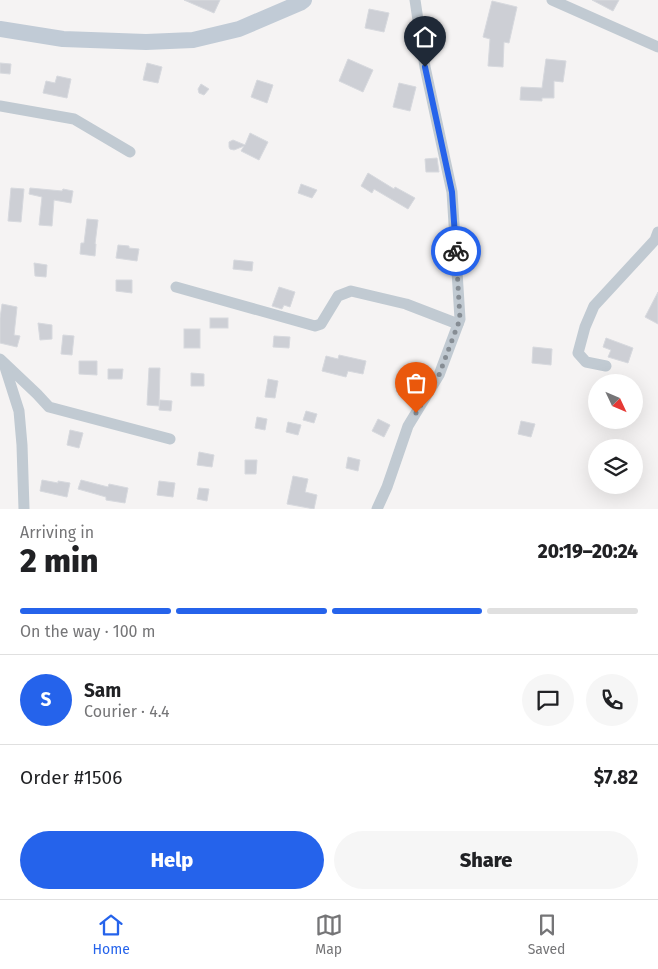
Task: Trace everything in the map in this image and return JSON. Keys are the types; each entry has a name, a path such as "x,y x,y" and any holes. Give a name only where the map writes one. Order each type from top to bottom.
{"main road":[{"path":"0,29 63,39 146,42 193,40 239,29 304,0"}],"street":[{"path":"378,509 408,426 439,375 460,319 452,192 425,67 415,0"},
{"path":"552,0 658,47"},
{"path":"0,106 74,118 130,152"},
{"path":"606,366 586,362 578,353 585,327 594,306 655,240 658,232"},
{"path":"176,287 315,326 321,324 338,296 350,291 406,304 458,324"},
{"path":"2,361 49,407 170,439"},
{"path":"2,361 19,411 22,445 22,509"}],"building":[{"path":"184,0 220,0 214,13"},
{"path":"592,0 619,0 613,11"},
{"path":"492,1 517,7 509,43 504,42 503,67 488,66 490,39 483,37"},
{"path":"369,9 389,13 384,32 365,28"},
{"path":"435,31 445,32 444,48 434,47"},
{"path":"348,59 373,70 363,92 339,81"},
{"path":"546,59 566,61 563,82 554,81 554,98 542,98 542,101 520,100 521,87 542,88"},
{"path":"0,63 11,64 10,74 0,73"},
{"path":"147,63 162,67 158,83 143,80"},
{"path":"57,76 71,79 67,98 43,93 46,81 55,83"},
{"path":"257,80 273,85 267,103 251,97"},
{"path":"399,83 416,87 410,111 393,107"},
{"path":"201,84 209,89 204,95 199,93 198,89"},
{"path":"250,133 268,142 259,160 241,151 244,146 234,150 229,147 229,142 233,140 245,145"},
{"path":"437,158 439,172 426,172 425,159"},
{"path":"368,173 394,189 395,187 415,198 408,209 374,189 372,193 361,186"},
{"path":"301,184 317,190 312,198 298,193"},
{"path":"11,188 24,189 21,222 8,221"},
{"path":"30,188 73,191 71,203 54,200 52,226 39,225 42,197 29,194"},
{"path":"87,219 98,220 95,256 80,254 81,243 84,243"},
{"path":"118,245 139,249 137,261 116,258"},
{"path":"234,260 253,262 252,271 233,269"},
{"path":"34,263 47,265 46,277 35,276"},
{"path":"116,280 132,280 132,293 116,291"},
{"path":"279,287 295,292 290,307 284,305 282,309 272,306"},
{"path":"658,292 658,324 645,317"},
{"path":"2,304 17,307 14,335 20,336 17,347 0,343"},
{"path":"210,318 228,318 228,328 210,328"},
{"path":"38,323 52,325 52,339 40,340"},
{"path":"184,329 200,329 200,348 184,348"},
{"path":"63,335 74,336 72,355 61,354"},
{"path":"274,336 290,337 289,348 273,347"},
{"path":"606,338 633,348 628,363 608,357 611,350 603,347"},
{"path":"533,347 552,349 551,365 532,363"},
{"path":"339,355 366,361 363,374 348,371 346,377 322,371 326,356 338,359"},
{"path":"79,361 97,361 97,375 79,374"},
{"path":"149,368 160,368 159,406 147,405"},
{"path":"108,369 123,369 122,379 108,379"},
{"path":"191,373 204,374 204,386 191,386"},
{"path":"268,379 278,381 275,398 265,397"},
{"path":"405,379 414,386 405,398 396,391"},
{"path":"160,400 172,401 171,411 159,410"},
{"path":"306,411 317,414 314,423 303,420"},
{"path":"257,417 267,419 265,430 255,428"},
{"path":"378,419 390,425 384,437 372,431"},
{"path":"521,421 535,424 531,437 518,434"},
{"path":"288,422 301,425 298,435 286,432"},
{"path":"70,430 83,433 79,448 67,445"},
{"path":"199,452 214,455 212,467 197,465"},
{"path":"348,457 360,460 358,471 346,468"},
{"path":"245,460 257,460 256,474 245,474"},
{"path":"293,476 308,479 305,492 317,495 314,509 287,504"},
{"path":"42,480 70,483 67,497 40,491"},
{"path":"81,480 108,487 109,484 128,488 125,503 106,500 106,497 78,489"},
{"path":"159,481 175,483 173,497 157,495"},
{"path":"199,488 209,489 207,501 197,499"}],"way so far":[{"path":"416,413 439,375 460,319 456,251"}],"route":[{"path":"425,67 452,192 456,251"}]}
